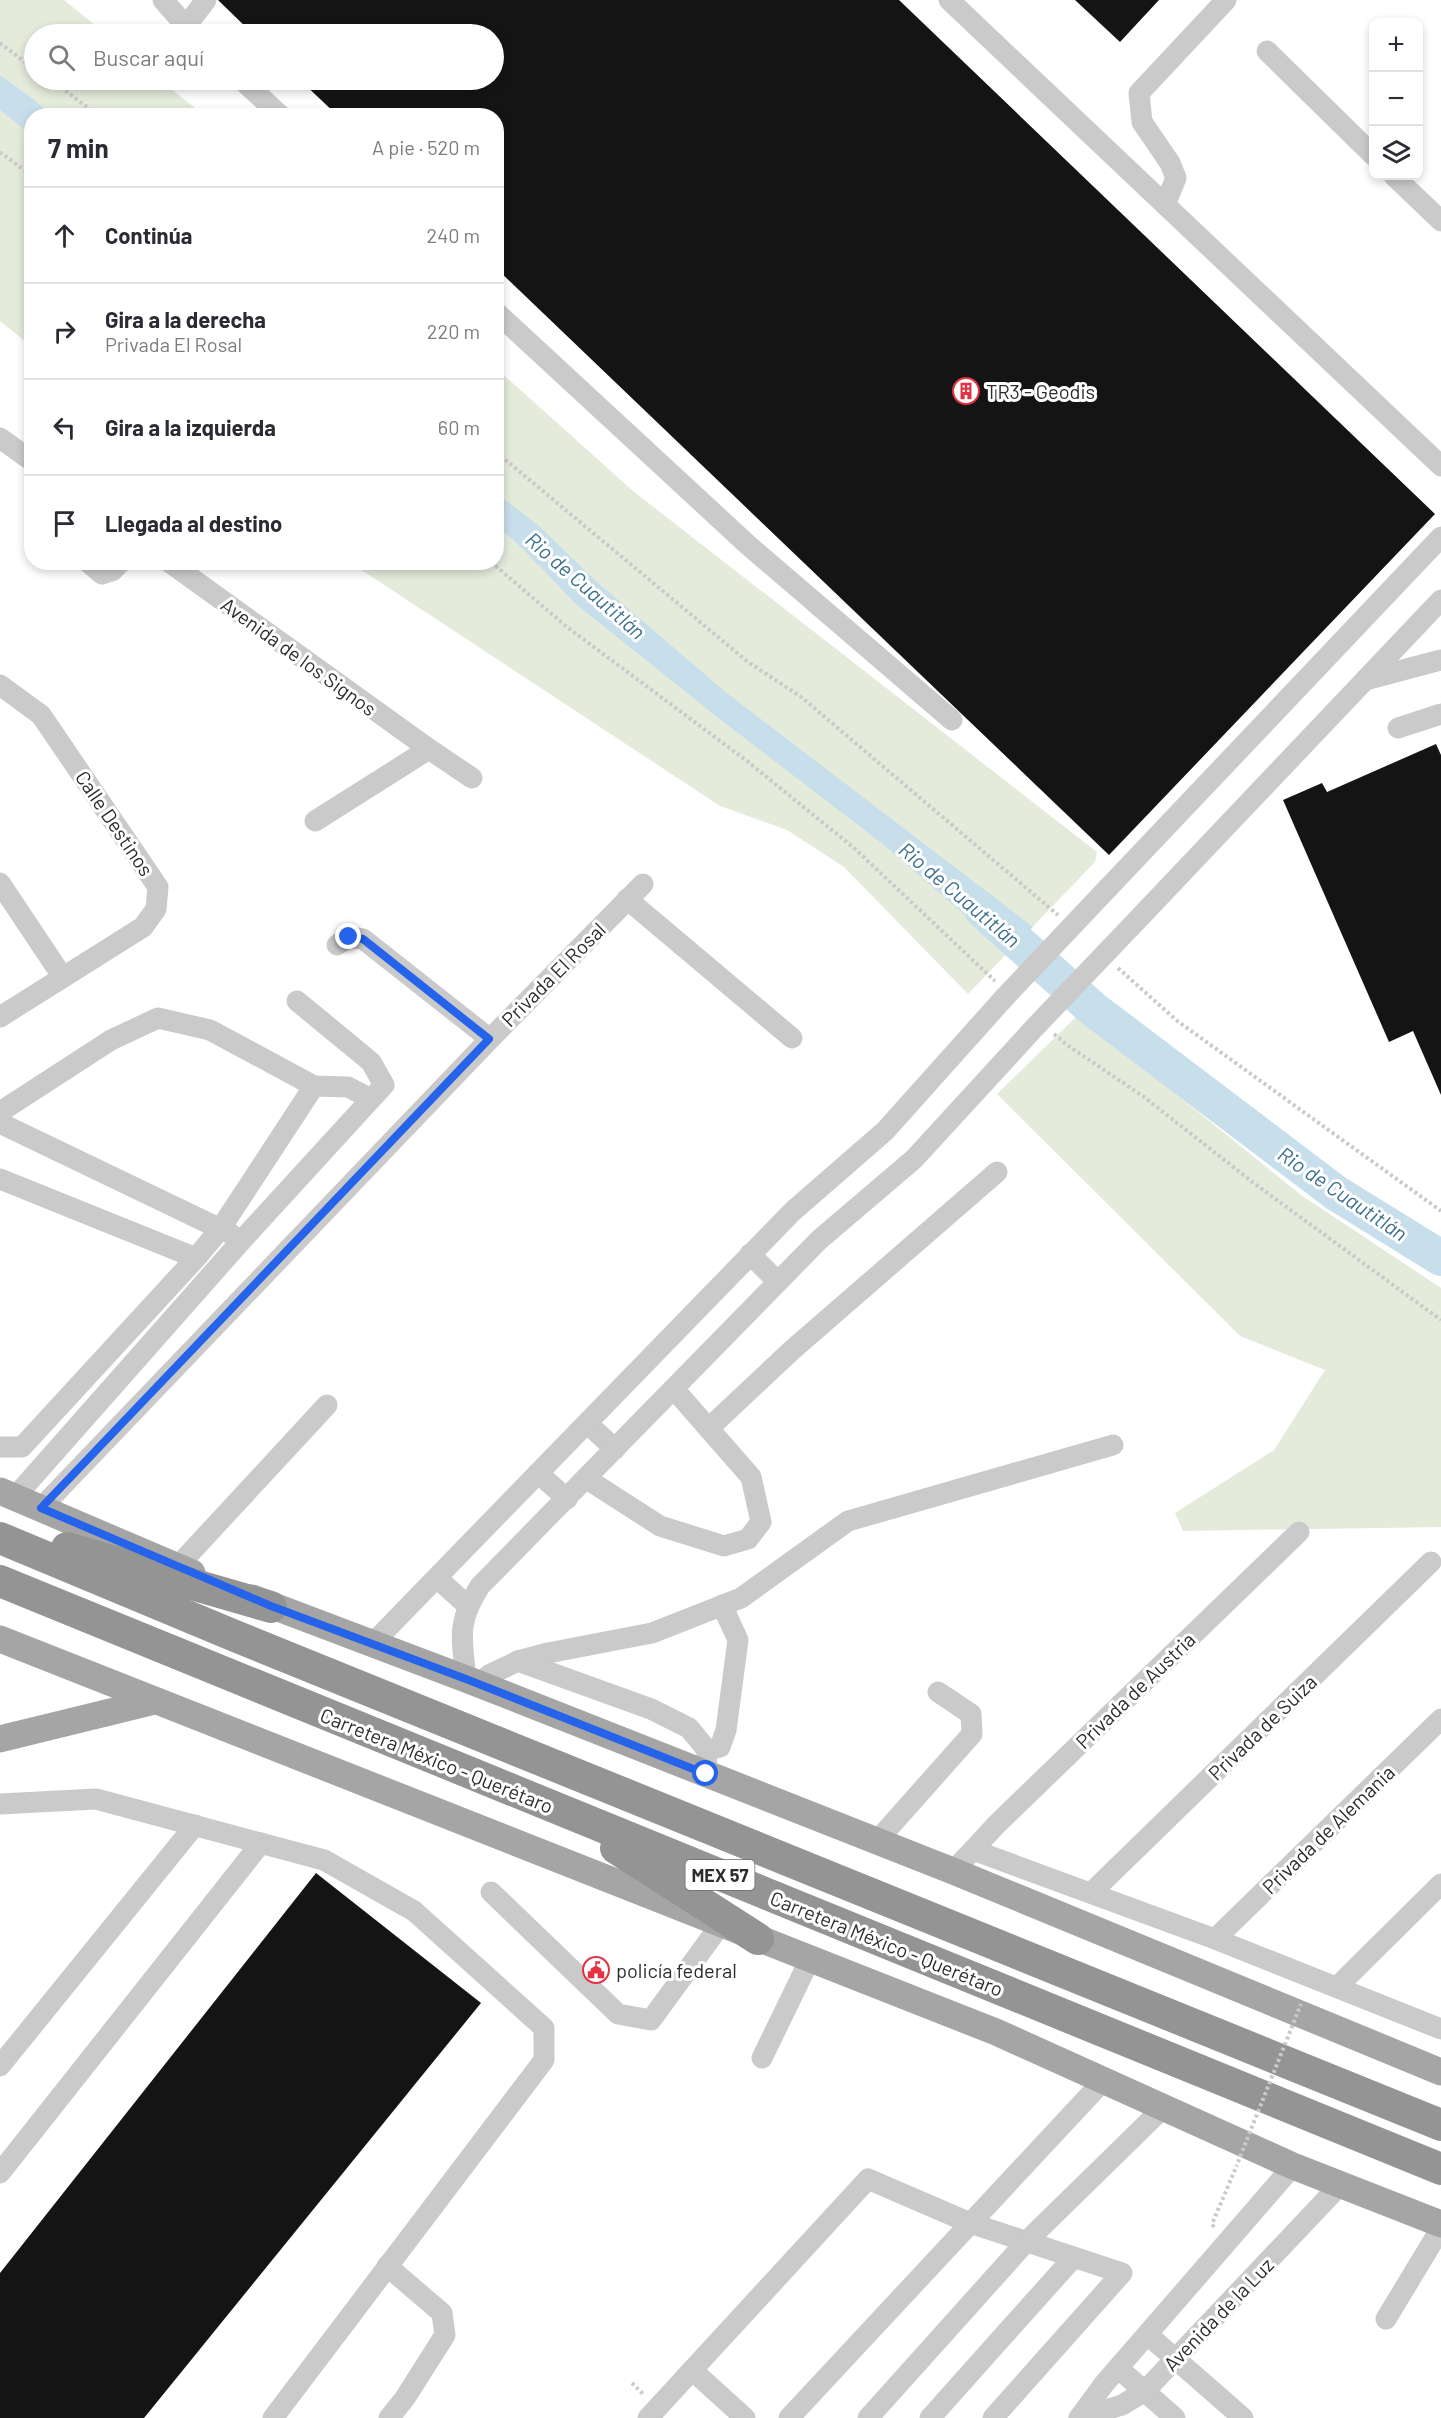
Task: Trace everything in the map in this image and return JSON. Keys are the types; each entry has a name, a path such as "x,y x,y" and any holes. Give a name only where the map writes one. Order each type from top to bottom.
{"highway":[{"path":"0,1528 271,1606"},
{"name":"Carretera México - Querétaro","path":"0,1538 234,1636 1441,2125"},
{"name":"Carretera México - Querétaro","path":"0,1581 1441,2169"},
{"path":"564,1811 629,1857 758,1939"}],"main road":[{"path":"8,1494 271,1606 473,1682 707,1762 877,1841 1441,2072"},
{"path":"0,1639 996,2032 1293,2166 1441,2226"},
{"path":"0,1739 155,1701"}],"street":[{"path":"163,0 185,24"},
{"path":"193,24 206,0"},
{"path":"949,0 1441,466"},
{"path":"1165,205 1176,178 1170,163 1142,122 1139,93 1227,0"},
{"path":"1266,51 1369,151"},
{"path":"253,90 272,108"},
{"path":"1398,180 1441,221"},
{"path":"504,319 748,545 952,720"},
{"path":"0,438 24,455"},
{"path":"373,1643 588,1424 793,1210 885,1131 1002,992 1108,888 1441,538"},
{"path":"97,570 102,574 113,570"},
{"name":"Avenida de los Signos","path":"180,570 472,778"},
{"path":"1113,1445 848,1521 741,1598 652,1633 518,1661 473,1682 461,1631 468,1606 480,1586 819,1240 914,1159 1044,1028 1143,914 1441,600"},
{"path":"1365,680 1441,660"},
{"name":"Calle Destinos","path":"0,685 41,715 159,887 156,909 143,927 0,1017"},
{"path":"1398,728 1441,714"},
{"path":"315,821 429,749"},
{"path":"0,883 62,976"},
{"name":"Privada El Rosal","path":"41,1508 489,1039 643,884"},
{"path":"627,899 792,1038"},
{"path":"337,945 349,937 363,939 489,1039"},
{"path":"8,1494 384,1085 370,1062 297,1001"},
{"path":"0,1112 111,1040 158,1018 210,1030 314,1086 348,1087 371,1099"},
{"path":"0,1447 22,1447 195,1258 221,1228 314,1086"},
{"path":"0,1123 243,1239"},
{"path":"709,1428 791,1351 997,1172"},
{"path":"0,1179 195,1258"},
{"path":"750,1254 778,1282"},
{"path":"587,1479 660,1526 724,1546 748,1539 761,1522 752,1477 674,1389"},
{"path":"178,1566 327,1406"},
{"path":"588,1424 615,1449"},
{"path":"538,1473 567,1499"},
{"name":"Privada de Austria","path":"953,1871 996,1825 1299,1532"},
{"name":"Privada de Suiza","path":"1092,1892 1431,1562"},
{"path":"437,1578 468,1606"},
{"path":"518,1661 651,1709 689,1728 707,1762 720,1747 726,1730 738,1640 722,1605"},
{"path":"877,1841 972,1734 971,1714 938,1692"},
{"name":"Privada de Alemania","path":"1215,1939 1441,1719"},
{"path":"4,1807 96,1799 324,1860 414,1911 544,2028 544,2060 273,2418"},
{"path":"0,2066 195,1826"},
{"path":"0,2173 261,1843"},
{"path":"973,1850 1215,1939 1441,2029"},
{"path":"1336,1987 1441,1884"},
{"path":"491,1892 618,2014 651,2020 721,1924"},
{"path":"762,2058 810,1959"},
{"path":"789,2418 1103,2081"},
{"path":"868,2418 1026,2242 1163,2108"},
{"name":"Avenida de la Luz","path":"1293,2166 1118,2368 1079,2418 1122,2404 1145,2391 1340,2185"},
{"path":"648,2418 868,2179 970,2223 1122,2273 993,2418"},
{"path":"1386,2319 1441,2226"},
{"path":"930,2418 1074,2258"},
{"path":"387,2266 442,2313 445,2335 405,2398 389,2418"},
{"path":"1148,2335 1243,2418"},
{"path":"1118,2368 1175,2418"},
{"path":"693,2370 744,2418"}],"path":[{"path":"0,43 24,61"},
{"path":"64,90 88,108"},
{"path":"0,152 24,170"},
{"path":"504,459 748,662 800,696 1065,920"},
{"path":"500,570 567,627 747,761 854,848 1002,992"},
{"path":"1116,967 1176,1020 1441,1211"},
{"path":"1044,1028 1144,1097 1255,1184 1441,1320"},
{"path":"1212,2224 1300,2004"}],"green space":[{"path":"0,0 64,0 94,24 24,24 24,90 173,90 195,108 24,108 24,340 0,321"},
{"path":"504,375 633,491 1097,852 1095,862 968,994 844,867 787,830 720,806 362,570 504,570"},
{"path":"1078,1015 1301,1195 1441,1288 1441,1527 1183,1531 1175,1513 1274,1450 1325,1370 1240,1336 997,1094"}],"water":[{"path":"0,75 43,108 24,108 24,129 0,110"},
{"path":"504,499 538,525 597,582 728,694 1033,927 1008,952 884,845 712,713 577,605 504,532"}],"building":[{"name":"TR3 - Geodis","path":"218,0 899,0 1435,514 1109,855 504,276 504,108 330,108 311,90 504,90 504,24 243,24"},
{"path":"1075,0 1159,0 1120,42"},
{"path":"1436,744 1441,755 1441,1095 1413,1031 1389,1042 1283,800 1322,783 1327,792"},
{"path":"316,1873 481,2003 144,2418 0,2418 0,2273"}],"waterway":[{"name":"Rio de Cuautitlán","path":"982,910 1093,1009 1336,1193 1441,1258"}],"place":[{"name":"TR3 - Geodis","path":"966,391"},
{"name":"policía federal","path":"596,1970"}],"route":[{"path":"349,937 363,939 489,1039 41,1508 271,1606 373,1643 706,1774"}]}
